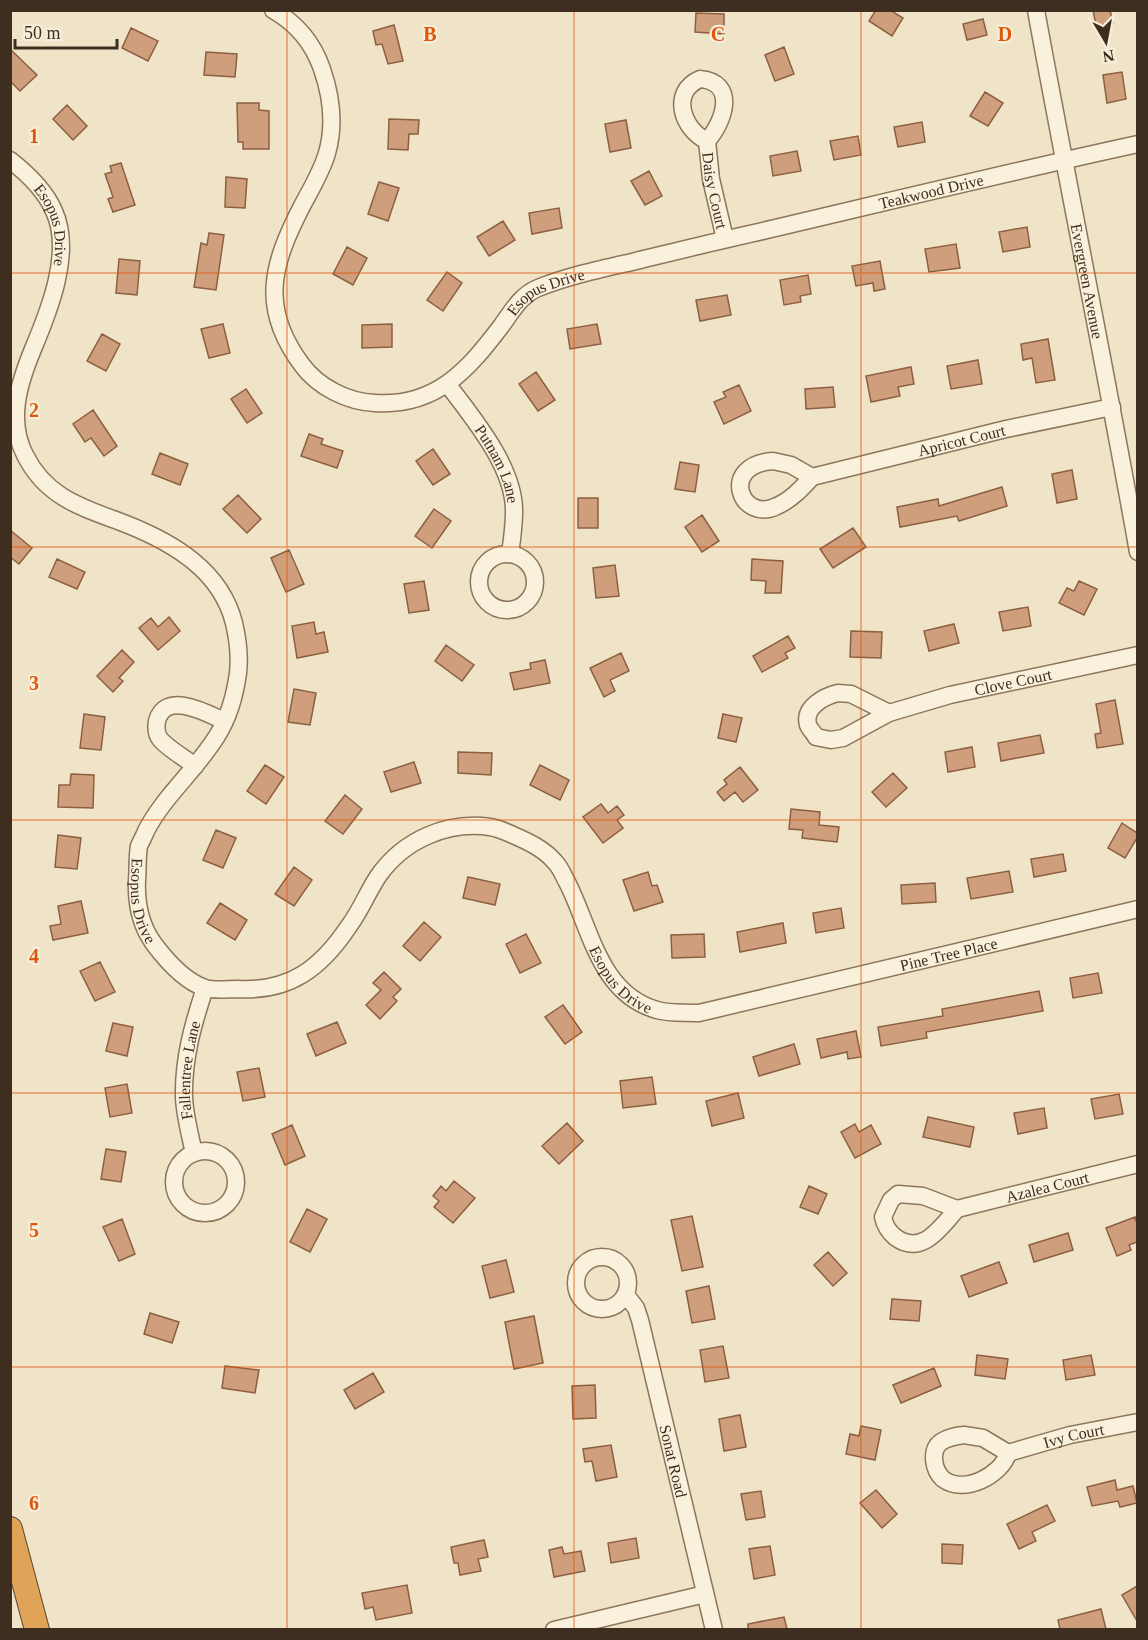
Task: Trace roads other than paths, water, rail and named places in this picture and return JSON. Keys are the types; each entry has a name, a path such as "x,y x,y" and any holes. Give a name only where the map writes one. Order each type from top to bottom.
{"highway":[{"path":"10,1529 36,1629"}],"street":[{"name":"Esopus Drive","path":"273,10 291,15 313,48 327,82 332,112 327,154 279,257 275,277 282,333 291,351 306,371 330,389 361,403 386,404 414,401 448,385 476,360 522,298 535,289 582,274 725,239"},
{"name":"Evergreen Avenue","path":"1035,10 1112,407 1137,552"},
{"name":"Daisy Court","path":"707,141 711,179 725,239"},
{"name":"Teakwood Drive","path":"725,239 1137,144"},
{"name":"Esopus Drive","path":"10,160 43,192 54,210 61,256 50,306 20,377 16,398 16,419 24,453 36,473 49,488 64,499 83,509 131,526 182,552 212,577 231,608 238,638 240,660 234,697 217,736 156,813 139,845 136,898 145,932 167,962 181,974 205,988 255,990 285,985 319,964 350,926 381,873 414,842 451,827 493,827 533,843 557,864 574,896 604,969 625,994 661,1012 699,1013 760,998"},
{"name":"Putnam Lane","path":"448,385 474,420 502,466 512,495 514,511 510,554"},
{"name":"Apricot Court","path":"812,477 1006,429 1112,407"},
{"name":"Clove Court","path":"889,713 950,695 1137,655"},
{"path":"195,766 160,739 156,730 159,716 166,709 179,705 190,706 224,721"},
{"name":"Pine Tree Place","path":"760,998 1137,909"},
{"name":"Fallentree Lane","path":"194,1153 184,1100 184,1069 191,1030 205,988"},
{"name":"Azalea Court","path":"957,1209 1137,1164"},
{"name":"Sonat Road","path":"626,1295 636,1308 640,1320 714,1629"},
{"name":"Ivy Court","path":"1008,1453 1070,1435 1137,1422"},
{"path":"554,1629 705,1594"}]}
